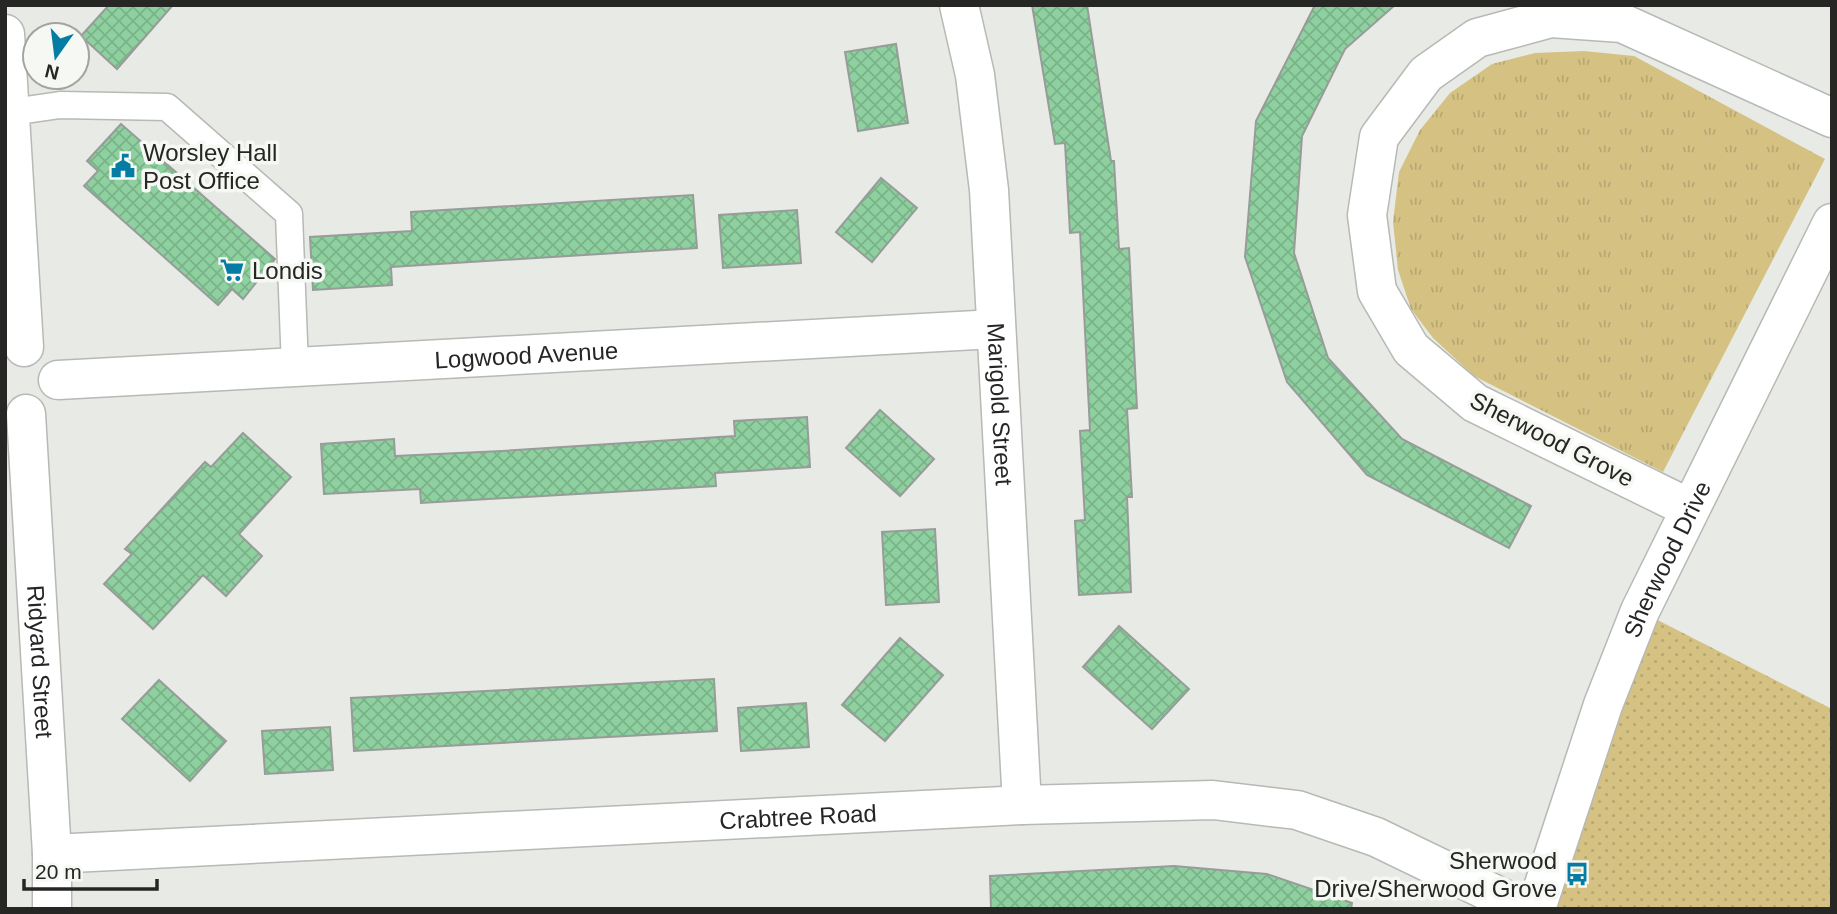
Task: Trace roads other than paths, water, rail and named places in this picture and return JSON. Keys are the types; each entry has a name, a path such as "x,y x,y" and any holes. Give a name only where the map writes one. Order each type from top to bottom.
{"street":[{"name":"Marigold Street","path":"959,5 975,75 989,190 1022,805"},
{"name":"Sherwood Grove","path":"1689,508 1475,403 1411,349 1377,291 1367,215 1379,137 1426,74 1477,38 1551,18 1622,23 1832,118"},
{"path":"5,34 15,350 44,353 51,360 58,380 52,399 45,406 16,410"},
{"name":"Sherwood Drive","path":"1536,909 1603,705 1640,611 1832,223"},
{"name":"Logwood Avenue","path":"58,380 995,329"},
{"name":"Ridyard Street","path":"16,410 52,853 52,909"},
{"name":"Crabtree Road","path":"52,853 1022,805 1213,800 1297,810 1376,836 1525,909"}],"lane":[{"path":"7,113 60,105 167,107 289,214 295,367"}],"place":[{"name":"Worsley Hall Post Office","path":"123,166"},
{"name":"Londis","path":"232,270"},
{"name":"Sherwood Drive/Sherwood Grove","path":"1577,874"}]}
